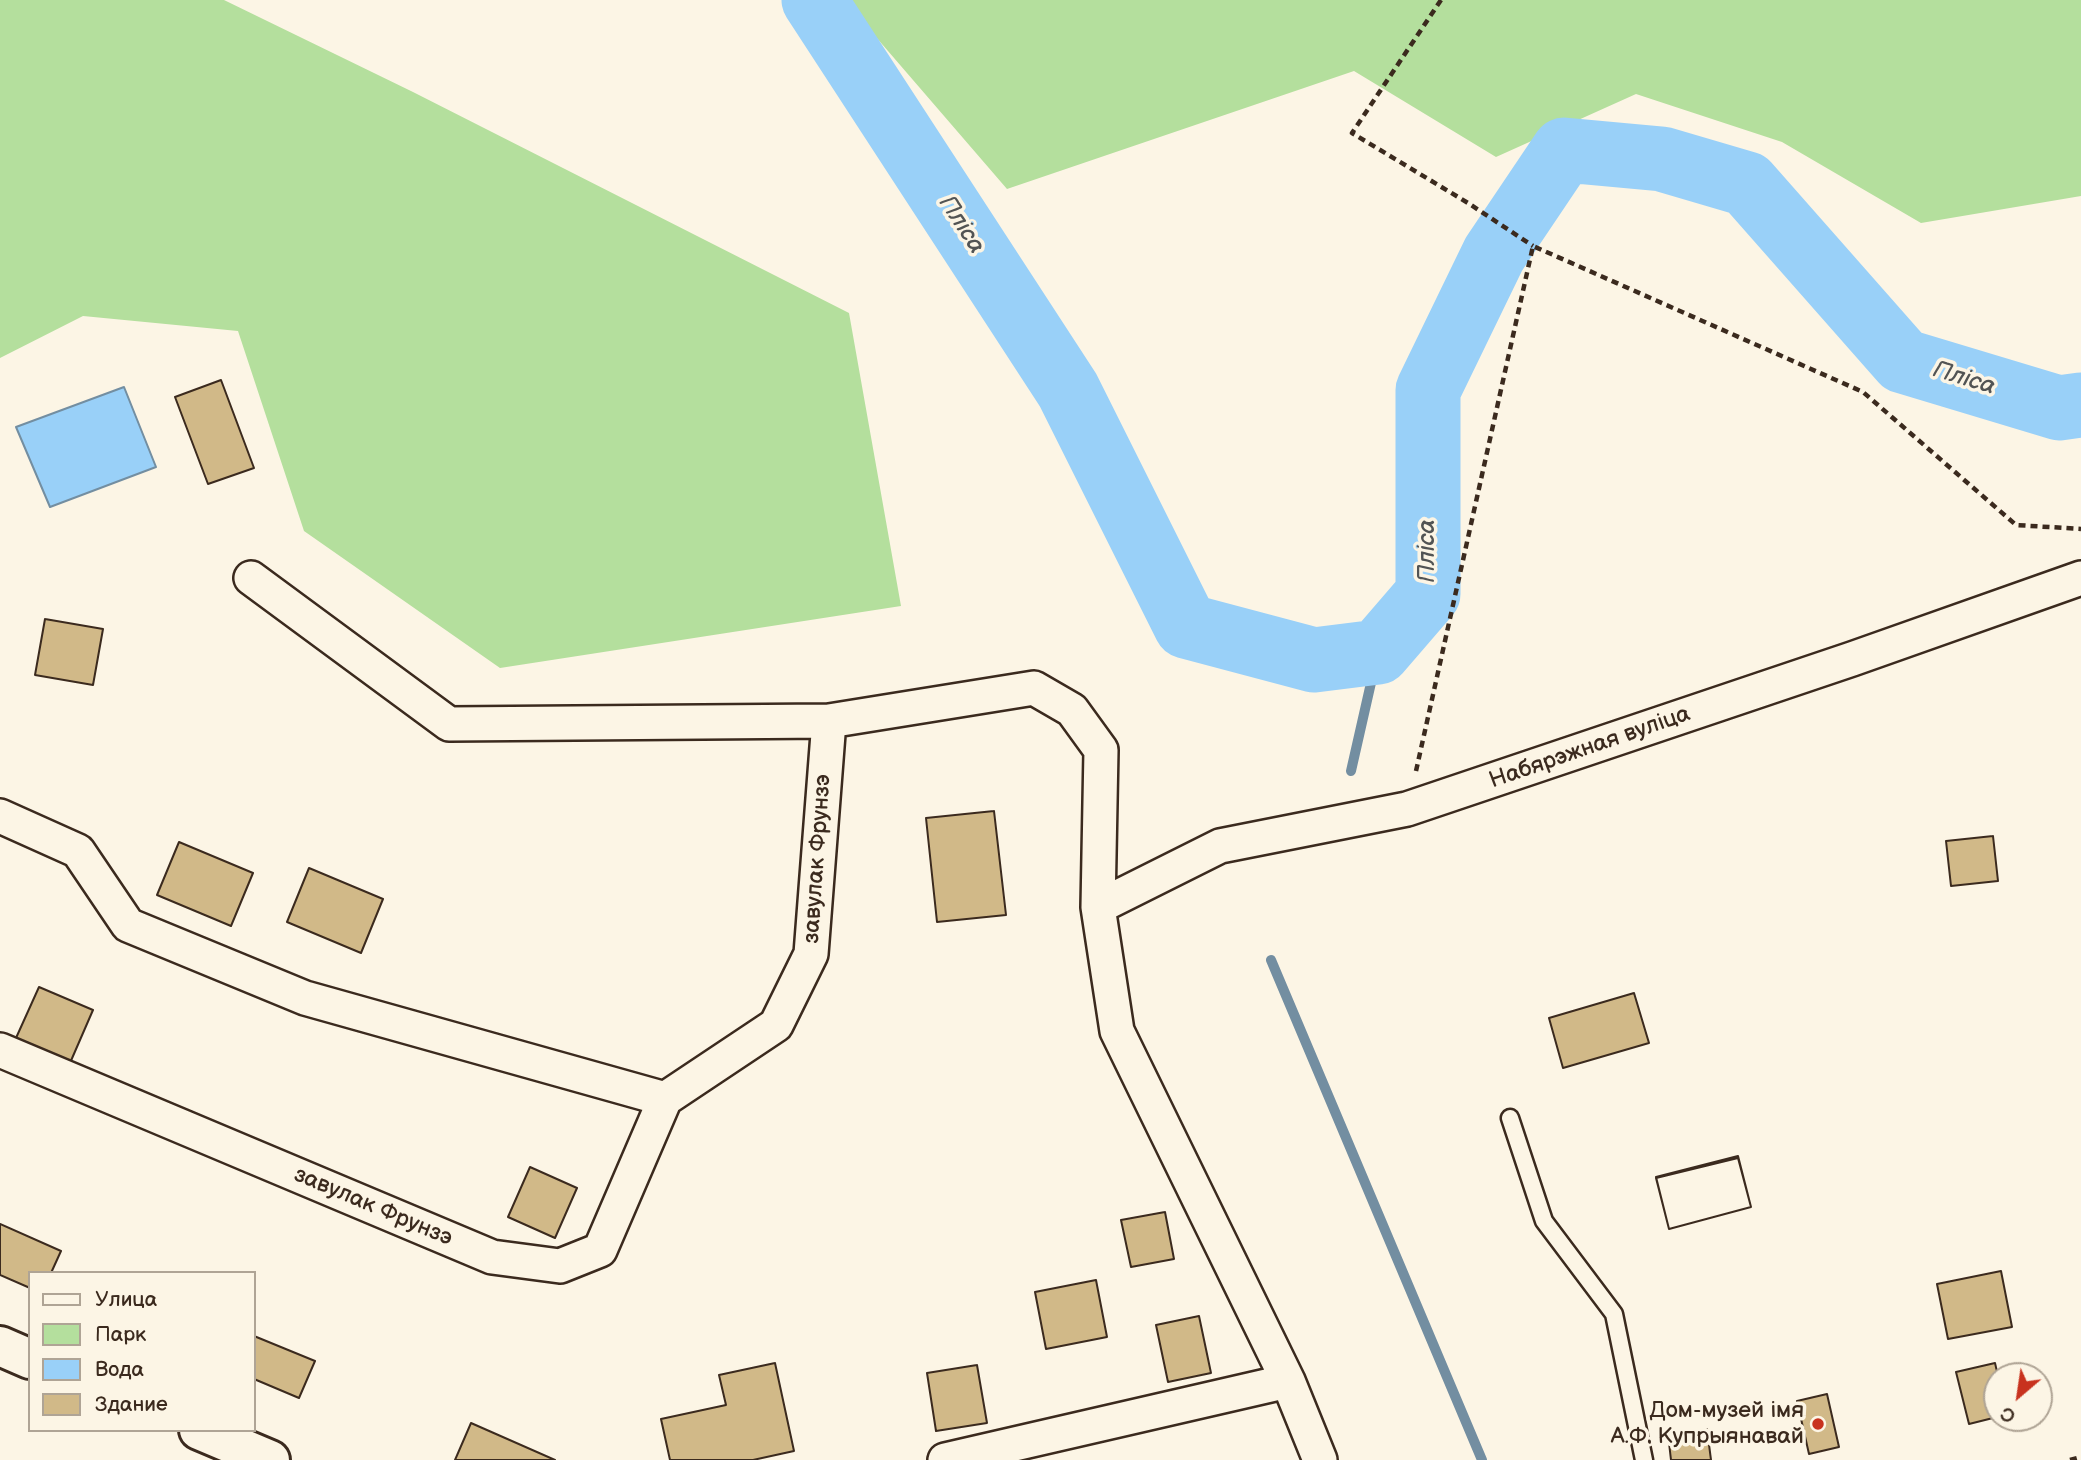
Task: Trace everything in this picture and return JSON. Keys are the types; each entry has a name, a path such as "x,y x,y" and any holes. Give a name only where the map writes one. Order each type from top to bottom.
{"street":[{"path":"251,578 449,724 829,720 1034,688 1072,710 1101,750 1098,907 1117,1031 1288,1381 1321,1460"},
{"name":"Набярэжная вуліца","path":"1098,907 1220,846 1408,809 1852,659 2081,578"},
{"name":"завулак Фрунзэ","path":"0,1050 492,1258 560,1266 600,1250 665,1099 776,1025 811,954 829,720"},
{"path":"0,816 78,851 128,925 304,998 665,1099"},
{"path":"0,1346 28,1358"},
{"path":"945,1460 1288,1381"},
{"path":"204,1432 270,1460"}],"lane":[{"path":"1510,1118 1544,1222 1614,1314 1644,1460"}],"path":[{"path":"1441,0 1352,132 1533,246 1863,392 2016,525 2081,529"},
{"path":"1408,809 1533,246"},
{"path":"2070,1460 2081,1457"}],"green space":[{"path":"0,0 224,0 413,92 849,313 901,606 500,668 304,531 238,331 83,316 0,358"},
{"path":"844,0 2081,0 2081,196 1921,223 1782,142 1636,94 1496,157 1354,71 1007,189"}],"water":[{"path":"124,387 156,467 50,507 16,427"}],"building":[{"path":"221,380 254,468 208,484 175,397"},
{"path":"45,619 103,629 93,685 35,675"},
{"path":"994,811 1006,915 937,922 926,818"},
{"path":"1993,836 1998,881 1951,886 1946,841"},
{"path":"179,842 253,873 231,926 157,895"},
{"path":"309,868 383,899 361,953 287,922"},
{"path":"39,987 93,1010 70,1063 16,1038"},
{"path":"1634,993 1649,1043 1563,1068 1549,1018"},
{"path":"1738,1156 1751,1207 1669,1229 1656,1177"},
{"path":"1738,1158 1751,1207 1669,1229 1656,1178"},
{"path":"530,1167 577,1188 555,1238 508,1217"},
{"path":"1165,1212 1174,1259 1131,1267 1121,1220"},
{"path":"0,1224 61,1251 52,1271 28,1271 28,1287 0,1275"},
{"path":"2001,1271 2012,1327 1948,1339 1937,1284"},
{"path":"1096,1280 1107,1337 1046,1349 1035,1292"},
{"path":"1199,1316 1211,1373 1168,1382 1156,1325"},
{"path":"256,1337 315,1361 299,1398 256,1380"},
{"path":"775,1363 794,1451 753,1460 670,1460 661,1419 726,1405 719,1375"},
{"path":"977,1365 987,1423 936,1431 927,1373"},
{"path":"1983,1366 1983,1420 1969,1424 1956,1372"},
{"name":"Дом-музей імя А.Ф. Купрыянавай","path":"1827,1394 1839,1447 1809,1454 1797,1401"},
{"path":"471,1423 555,1460 455,1460"},
{"path":"1707,1429 1711,1460 1671,1460 1668,1434"}],"waterway":[{"name":"Пліса","path":"814,0 1068,390 1186,626 1314,660 1378,652 1428,594 1428,390 1494,254 1564,150 1662,159 1747,184 1903,361 2059,408 2081,405"},
{"path":"1351,771 1378,652"},
{"path":"1271,960 1482,1460"}],"place":[{"name":"Дом-музей імя А.Ф. Купрыянавай","path":"1818,1424"}]}
